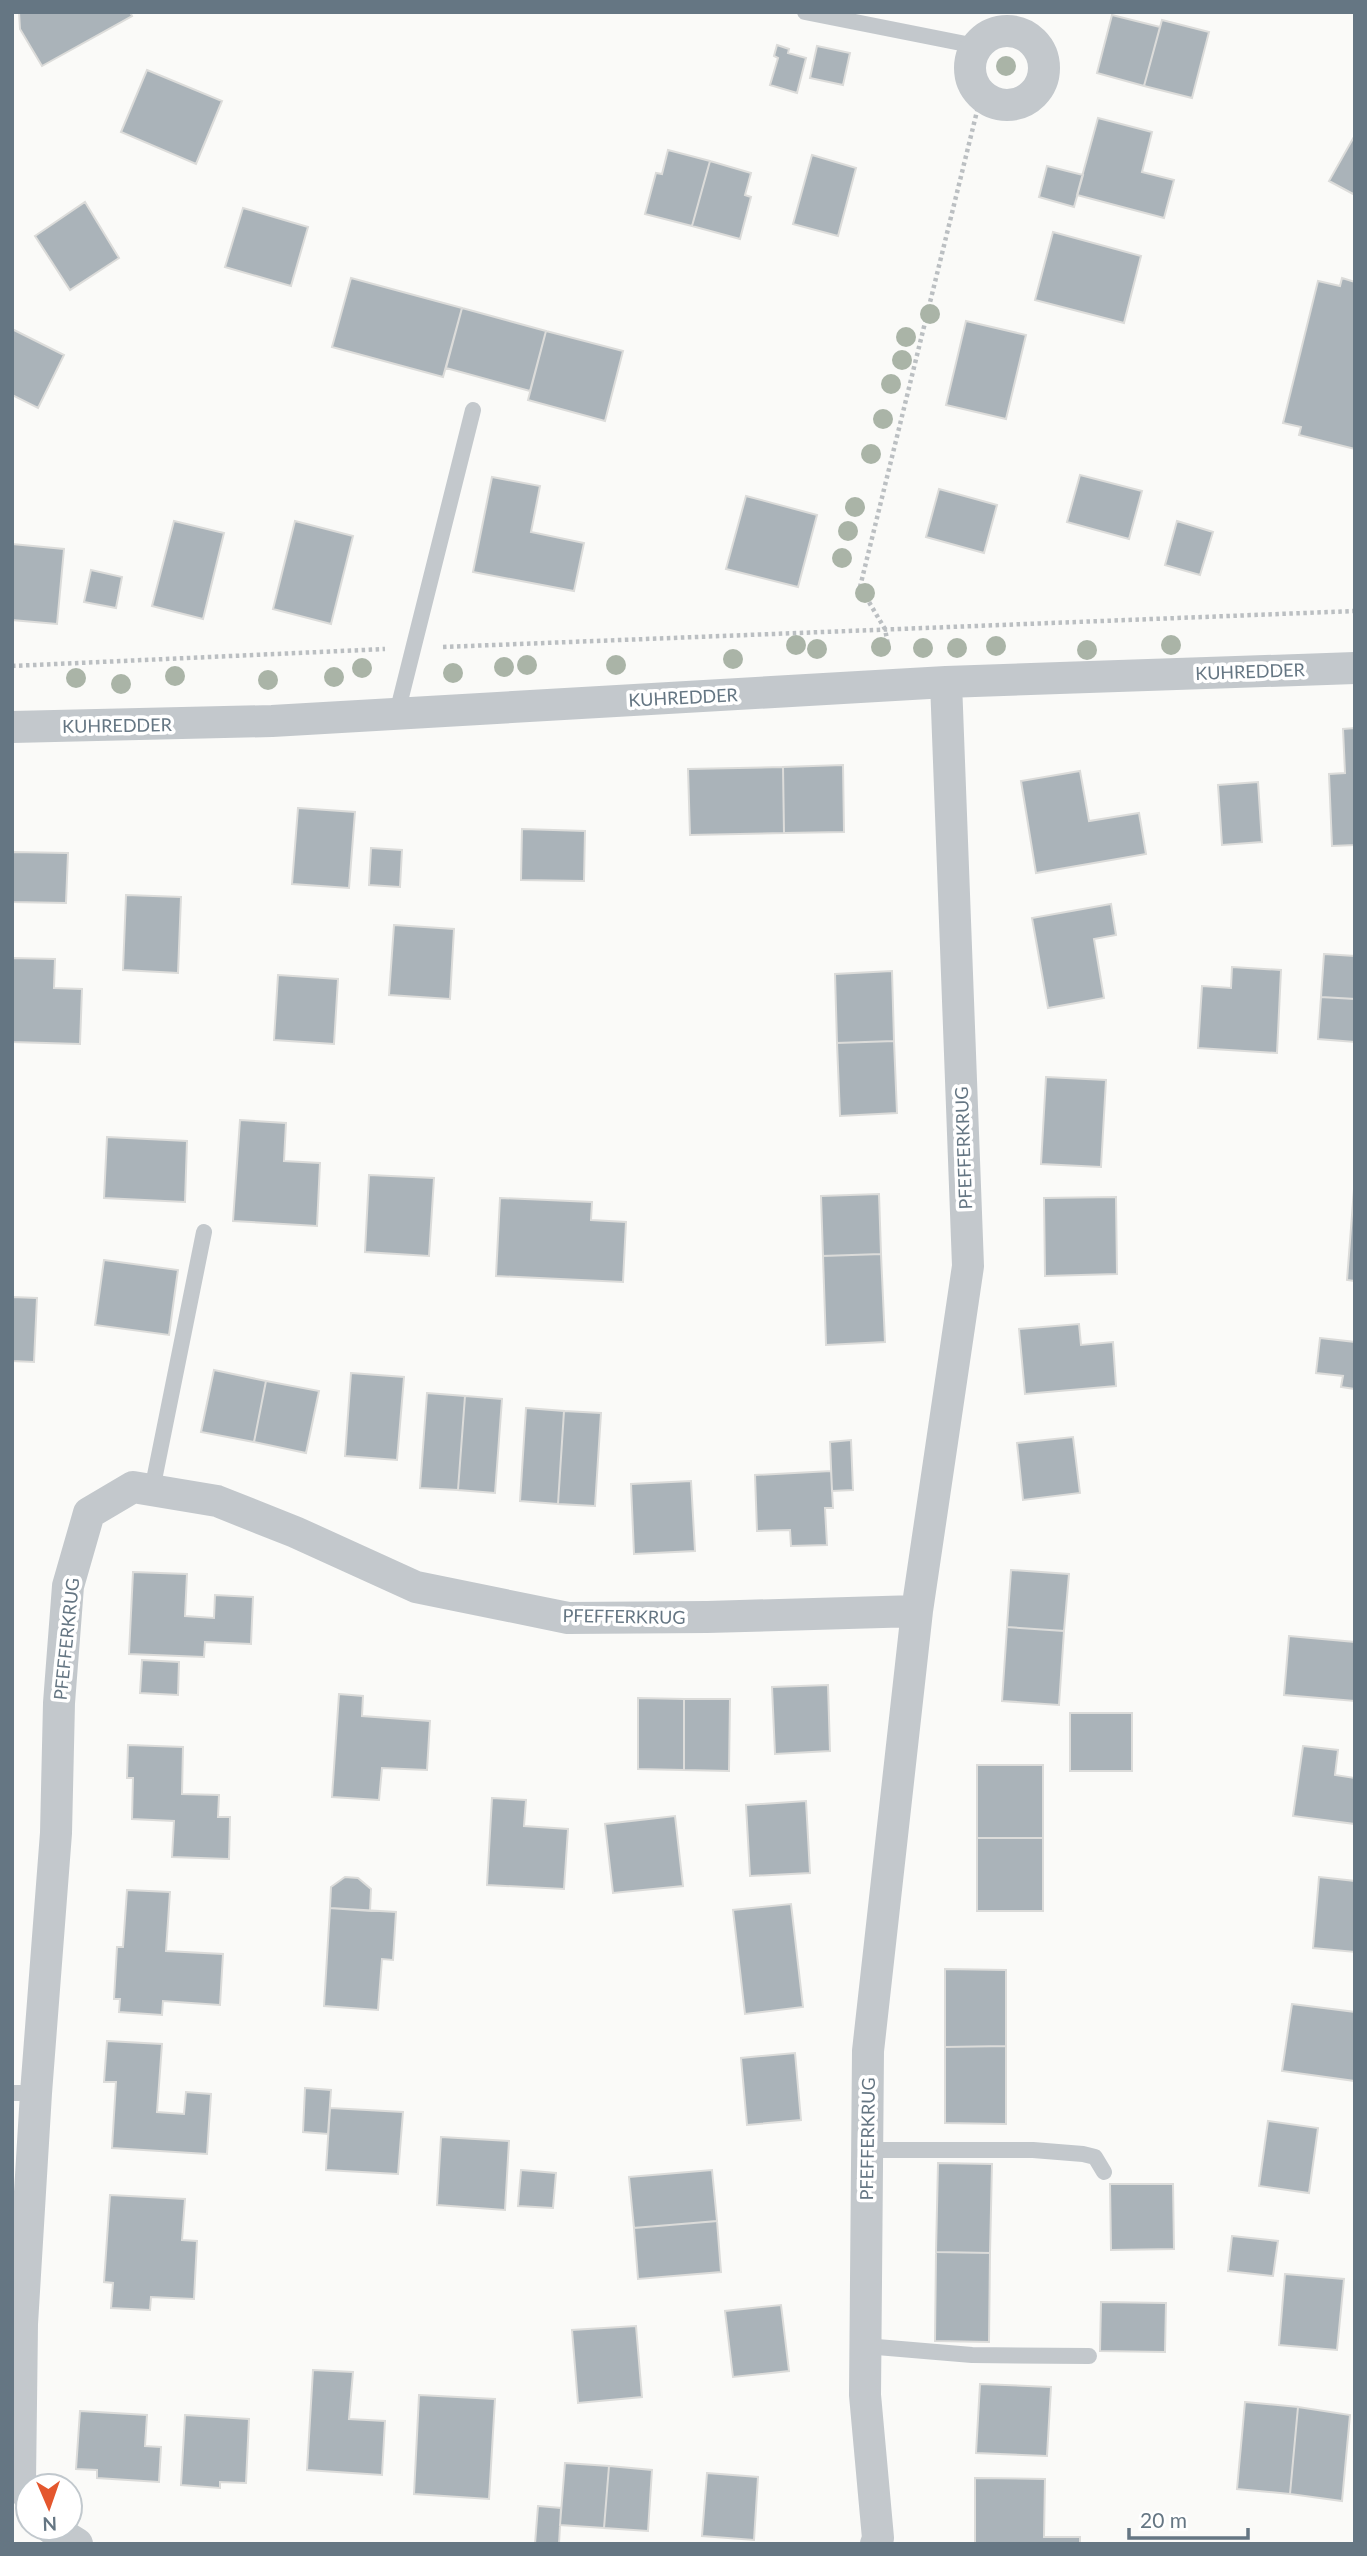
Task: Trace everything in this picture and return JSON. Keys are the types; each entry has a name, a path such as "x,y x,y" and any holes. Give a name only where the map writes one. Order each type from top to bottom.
{"street":[{"path":"1011,21 1040,48 1045,66 1042,83 1031,97 1014,105 997,104 981,95 971,80 969,63 976,46 1011,21"},
{"name":"KUHREDDER","path":"12,727 272,721 946,681 1355,667"},
{"name":"PFEFFERKRUG","path":"876,2544 878,2538 864,2395 868,2051 917,1611 968,1266 946,681"},
{"name":"PFEFFERKRUG","path":"20,2472 24,2093 56,1833 59,1703 68,1586 89,1513 133,1487 217,1501 295,1532 416,1587 568,1618 707,1618 917,1611"}],"lane":[{"path":"805,12 976,46"},
{"path":"397,713 473,410"},
{"path":"152,1490 204,1232"},
{"path":"867,2150 1033,2150 1083,2154 1095,2157 1104,2172"},
{"path":"865,2346 972,2355 1088,2357"}],"path":[{"path":"895,685 885,629 860,587 981,95"},
{"path":"12,666 1355,611"}],"building":[{"path":"19,12 130,12 132,16 42,66 20,29"},
{"path":"1112,15 1160,27 1144,86 1097,73"},
{"path":"1162,20 1209,32 1192,98 1144,86"},
{"path":"777,45 789,49 788,53 806,58 797,93 770,85 778,58 774,56"},
{"path":"817,46 850,53 843,85 810,78"},
{"path":"147,70 222,101 196,164 121,132"},
{"path":"1098,118 1152,132 1142,172 1174,180 1164,218 1077,195"},
{"path":"1355,135 1355,195 1329,181"},
{"path":"668,150 710,161 692,226 645,214 656,173 662,174"},
{"path":"812,155 856,168 838,236 793,224"},
{"path":"710,161 751,173 745,195 751,197 740,239 692,226"},
{"path":"1047,166 1083,175 1074,207 1039,197"},
{"path":"85,202 119,258 70,290 35,236"},
{"path":"243,208 308,227 291,286 225,267"},
{"path":"1053,232 1141,256 1124,323 1035,300"},
{"path":"351,278 462,308 443,377 332,347"},
{"path":"1342,278 1355,282 1355,449 1299,435 1301,427 1283,423 1318,281 1340,286"},
{"path":"462,308 546,331 530,391 446,368"},
{"path":"966,321 1026,335 1006,419 946,405"},
{"path":"12,329 64,355 38,408 12,395"},
{"path":"546,331 623,351 605,421 528,400"},
{"path":"1080,475 1142,491 1129,539 1067,522"},
{"path":"492,477 540,486 531,532 584,543 574,591 473,572"},
{"path":"939,489 997,505 984,553 926,537"},
{"path":"746,496 817,515 798,587 726,569"},
{"path":"174,521 224,533 203,619 152,606"},
{"path":"295,521 353,536 331,624 273,609"},
{"path":"1177,521 1213,532 1200,575 1165,565"},
{"path":"12,544 64,549 57,624 12,620"},
{"path":"91,570 122,577 116,608 84,602"},
{"path":"1355,728 1355,845 1332,846 1329,774 1345,773 1343,729"},
{"path":"843,765 844,832 784,833 783,767"},
{"path":"783,767 784,833 690,835 688,769"},
{"path":"1080,771 1089,821 1139,813 1146,854 1036,873 1021,781"},
{"path":"1258,782 1262,842 1222,845 1218,785"},
{"path":"298,808 355,812 349,888 292,884"},
{"path":"522,829 585,831 584,881 521,880"},
{"path":"371,848 402,850 400,887 369,885"},
{"path":"13,852 68,853 66,903 12,902"},
{"path":"126,895 181,897 178,973 123,970"},
{"path":"1111,904 1116,935 1094,939 1104,998 1048,1008 1032,918"},
{"path":"394,925 454,929 450,999 389,995"},
{"path":"1324,954 1355,956 1355,999 1321,997"},
{"path":"12,958 55,959 54,988 82,989 80,1044 12,1042"},
{"path":"1232,967 1281,970 1277,1053 1198,1048 1202,986 1231,988"},
{"path":"892,971 894,1041 837,1043 835,974"},
{"path":"278,975 338,979 334,1044 274,1040"},
{"path":"1321,997 1355,999 1355,1042 1318,1039"},
{"path":"894,1041 897,1113 840,1116 837,1043"},
{"path":"1046,1077 1106,1080 1101,1167 1041,1164"},
{"path":"240,1120 286,1123 284,1161 320,1163 317,1226 233,1221"},
{"path":"107,1137 187,1141 185,1202 104,1198"},
{"path":"369,1175 434,1178 429,1256 365,1252"},
{"path":"1355,1189 1355,1281 1347,1280"},
{"path":"879,1194 881,1254 823,1256 821,1196"},
{"path":"1116,1197 1117,1274 1045,1276 1044,1198"},
{"path":"500,1198 592,1202 591,1220 626,1222 623,1282 496,1276"},
{"path":"881,1254 885,1342 826,1345 823,1256"},
{"path":"104,1260 178,1270 169,1335 95,1325"},
{"path":"12,1297 37,1298 34,1362 12,1361"},
{"path":"1079,1324 1081,1345 1113,1342 1116,1386 1025,1394 1019,1329"},
{"path":"1320,1338 1355,1342 1355,1389 1341,1387 1343,1376 1316,1373"},
{"path":"214,1370 266,1381 254,1442 201,1432"},
{"path":"351,1373 404,1377 397,1460 345,1456"},
{"path":"266,1381 319,1391 306,1453 254,1442"},
{"path":"427,1393 465,1396 458,1490 420,1488"},
{"path":"465,1396 502,1399 495,1493 458,1490"},
{"path":"526,1408 564,1411 558,1504 520,1501"},
{"path":"564,1411 601,1413 595,1506 558,1504"},
{"path":"1073,1437 1080,1493 1023,1500 1017,1443"},
{"path":"851,1440 853,1490 832,1491 830,1442"},
{"path":"831,1471 833,1508 825,1508 827,1545 791,1546 790,1530 757,1531 755,1475"},
{"path":"691,1481 695,1551 634,1554 631,1484"},
{"path":"1011,1570 1069,1574 1064,1631 1007,1627"},
{"path":"133,1572 187,1574 185,1616 214,1618 215,1595 253,1597 251,1644 205,1642 204,1657 129,1654"},
{"path":"1007,1627 1064,1631 1059,1705 1002,1701"},
{"path":"1289,1636 1355,1642 1355,1701 1284,1695"},
{"path":"142,1660 179,1662 178,1695 140,1693"},
{"path":"828,1685 830,1751 775,1754 772,1687"},
{"path":"339,1694 363,1696 362,1716 430,1721 427,1770 382,1768 379,1800 332,1797"},
{"path":"638,1698 684,1699 684,1770 638,1769"},
{"path":"684,1699 730,1699 729,1771 684,1770"},
{"path":"1070,1713 1132,1713 1132,1771 1070,1771"},
{"path":"128,1745 183,1747 182,1794 219,1795 218,1817 230,1817 229,1859 172,1857 174,1821 132,1819 133,1778 127,1778"},
{"path":"1303,1746 1338,1750 1335,1775 1355,1778 1355,1824 1293,1816"},
{"path":"977,1765 1043,1765 1043,1838 977,1838"},
{"path":"492,1798 526,1800 524,1826 568,1829 564,1889 487,1885"},
{"path":"806,1801 810,1873 750,1876 746,1805"},
{"path":"675,1816 683,1886 613,1893 605,1824"},
{"path":"977,1838 1043,1838 1043,1911 977,1911"},
{"path":"345,1877 358,1878 371,1889 370,1911 330,1908 331,1887"},
{"path":"1319,1877 1355,1881 1355,1952 1313,1948"},
{"path":"127,1890 170,1892 166,1951 223,1954 220,2005 163,2001 162,2015 119,2012 120,1999 114,1999 117,1947 123,1947"},
{"path":"791,1904 803,2007 745,2014 733,1910"},
{"path":"330,1908 396,1912 393,1960 382,1959 378,2010 324,2006"},
{"path":"945,1969 1006,1970 1006,2046 945,2047"},
{"path":"1292,2004 1355,2012 1355,2081 1282,2071"},
{"path":"107,2041 162,2044 157,2112 184,2114 186,2092 211,2094 207,2154 112,2148 116,2082 104,2082"},
{"path":"1006,2046 1006,2124 945,2123 945,2047"},
{"path":"795,2053 801,2120 747,2125 741,2058"},
{"path":"305,2088 331,2090 328,2134 303,2132"},
{"path":"330,2108 403,2112 398,2174 326,2170"},
{"path":"1268,2121 1318,2128 1309,2193 1259,2186"},
{"path":"441,2137 509,2141 505,2210 437,2205"},
{"path":"938,2163 992,2164 990,2253 936,2252"},
{"path":"521,2170 556,2173 553,2208 518,2206"},
{"path":"712,2170 717,2221 634,2228 629,2177"},
{"path":"1110,2184 1173,2184 1174,2249 1111,2250"},
{"path":"110,2195 185,2199 182,2240 197,2241 194,2299 151,2297 150,2310 111,2308 113,2283 104,2282"},
{"path":"717,2221 721,2272 638,2279 634,2228"},
{"path":"1232,2236 1278,2241 1273,2276 1228,2271"},
{"path":"936,2252 990,2253 989,2342 935,2341"},
{"path":"1285,2274 1344,2279 1337,2350 1279,2345"},
{"path":"1101,2302 1166,2303 1165,2352 1100,2351"},
{"path":"781,2305 789,2371 733,2377 725,2311"},
{"path":"636,2326 642,2397 578,2403 572,2330"},
{"path":"313,2370 353,2372 349,2419 385,2421 382,2475 307,2470"},
{"path":"980,2384 1051,2387 1047,2456 976,2453"},
{"path":"419,2395 495,2399 489,2499 414,2494"},
{"path":"1245,2402 1298,2407 1290,2494 1237,2489"},
{"path":"1298,2407 1350,2415 1342,2501 1290,2494"},
{"path":"80,2411 147,2415 145,2446 161,2447 159,2482 97,2478 97,2470 76,2469"},
{"path":"185,2415 249,2419 246,2483 220,2482 220,2488 181,2485"},
{"path":"565,2463 609,2466 604,2528 560,2525"},
{"path":"609,2466 652,2470 648,2531 604,2528"},
{"path":"707,2473 758,2477 754,2540 702,2536"},
{"path":"975,2478 1045,2479 1044,2537 1080,2537 1080,2544 975,2544"},
{"path":"538,2506 561,2508 559,2544 535,2544"}]}
